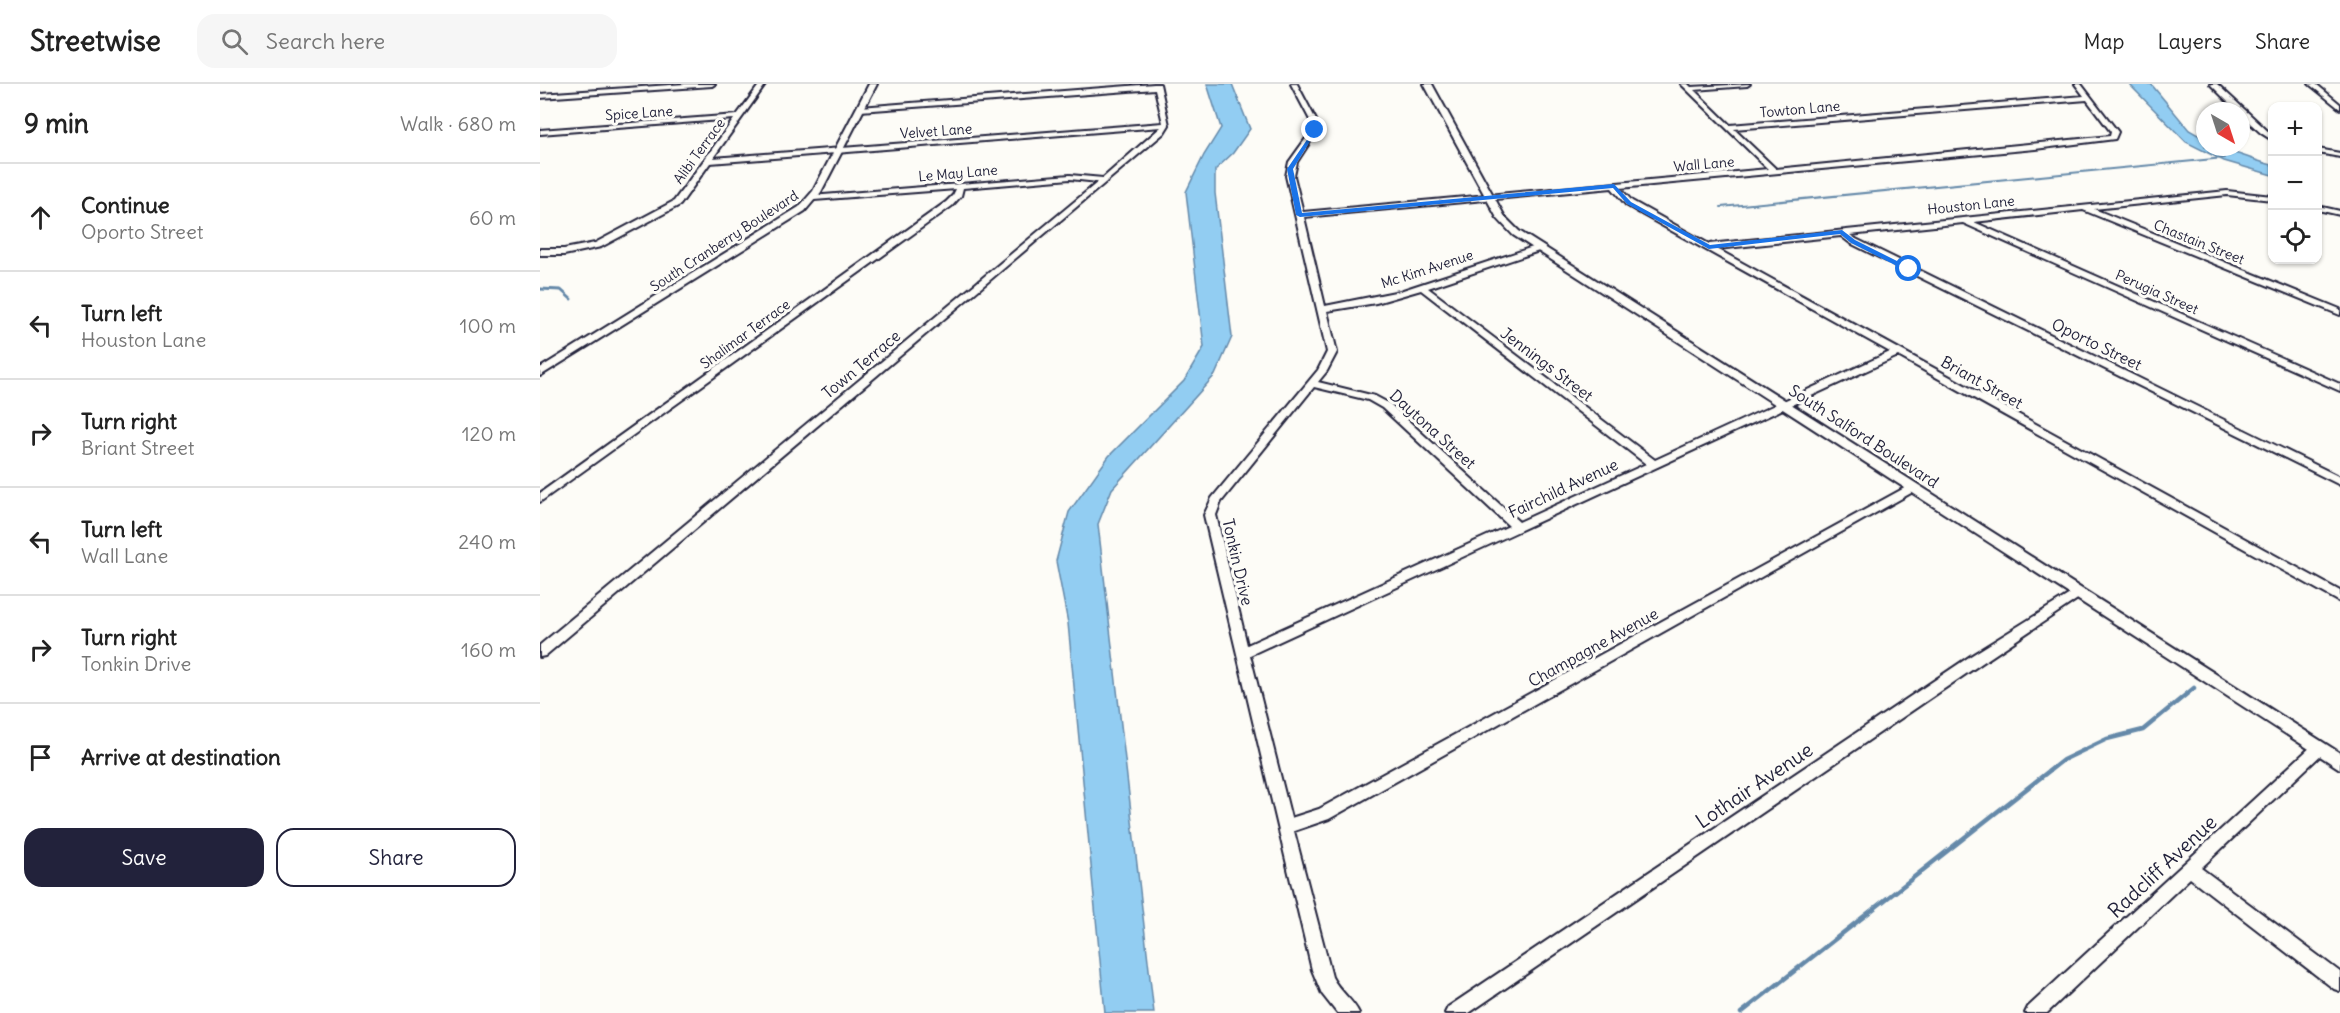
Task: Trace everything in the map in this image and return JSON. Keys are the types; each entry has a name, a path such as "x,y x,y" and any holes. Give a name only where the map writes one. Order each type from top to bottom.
{"street":[{"path":"540,96 712,84"},
{"name":"Alibi Terrace","path":"540,252 579,250 604,242 668,209 683,196 763,84"},
{"name":"South Cranberry Boulevard","path":"540,374 785,221 814,198 873,84"},
{"name":"Tonkin Drive","path":"1294,84 1315,125 1313,134 1290,169 1332,352 1328,362 1312,384 1216,501 1210,515 1325,983 1337,1002 1350,1013"},
{"name":"South Salford Boulevard","path":"1428,84 1506,225 2340,762"},
{"path":"1687,86 1747,84"},
{"path":"2078,84 2089,98"},
{"path":"2213,84 2232,102"},
{"path":"2312,84 2340,107"},
{"path":"860,109 1157,86 1166,125"},
{"path":"1687,86 1774,171"},
{"name":"Wall Lane","path":"1300,215 2110,139 2115,132 2089,98"},
{"name":"Towton Lane","path":"1728,127 2089,98"},
{"name":"Spice Lane","path":"540,132 740,117"},
{"path":"2250,120 2268,135"},
{"name":"Velvet Lane","path":"708,161 1166,125"},
{"name":"Town Terrace","path":"540,652 1162,132 1166,125"},
{"path":"2322,152 2340,155"},
{"name":"Le May Lane","path":"814,198 1070,177 1104,180"},
{"name":"Briant Street","path":"1614,186 1629,203 2340,597"},
{"name":"Shalimar Terrace","path":"540,498 949,204 957,196 960,187"},
{"name":"Houston Lane","path":"1709,247 2236,193 2268,197"},
{"name":"Chastain Street","path":"2083,207 2148,236 2340,312"},
{"path":"2322,209 2340,213"},
{"name":"Perugia Street","path":"1964,220 2340,388"},
{"name":"Oporto Street","path":"1842,232 1862,246 2340,481"},
{"name":"Mc Kim Avenue","path":"1322,309 1376,300 1539,248"},
{"name":"Jennings Street","path":"1422,287 1654,464"},
{"name":"Fairchild Avenue","path":"1243,653 1897,352"},
{"name":"Daytona Street","path":"1312,384 1371,398 1386,406 1517,527"},
{"name":"Champagne Avenue","path":"1285,827 1324,814 1914,488"},
{"name":"Lothair Avenue","path":"1454,1013 1977,658 2078,593"},
{"name":"Radcliff Avenue","path":"2041,1011 2319,748"},
{"path":"2190,869 2340,983"}],"water":[{"path":"1207,84 1232,84 1250,129 1233,153 1215,170 1215,193 1232,337 1215,375 1112,489 1098,524 1154,1013 1105,1013 1068,623 1056,561 1069,512 1109,456 1184,381 1204,347 1186,192 1204,155 1221,128"},
{"path":"2129,84 2151,84 2189,130 2196,134 2196,147 2186,142"},
{"path":"2214,156 2244,156 2268,164 2268,174"}],"waterway":[{"path":"1721,207 2224,158"},
{"path":"540,289 561,290 571,299"},
{"path":"1741,1013 2063,760 2107,739 2143,730 2194,688"}],"route":[{"path":"1315,130 1290,169 1300,215 1614,186 1629,203 1709,247 1842,232 1853,242 1909,269"}]}
